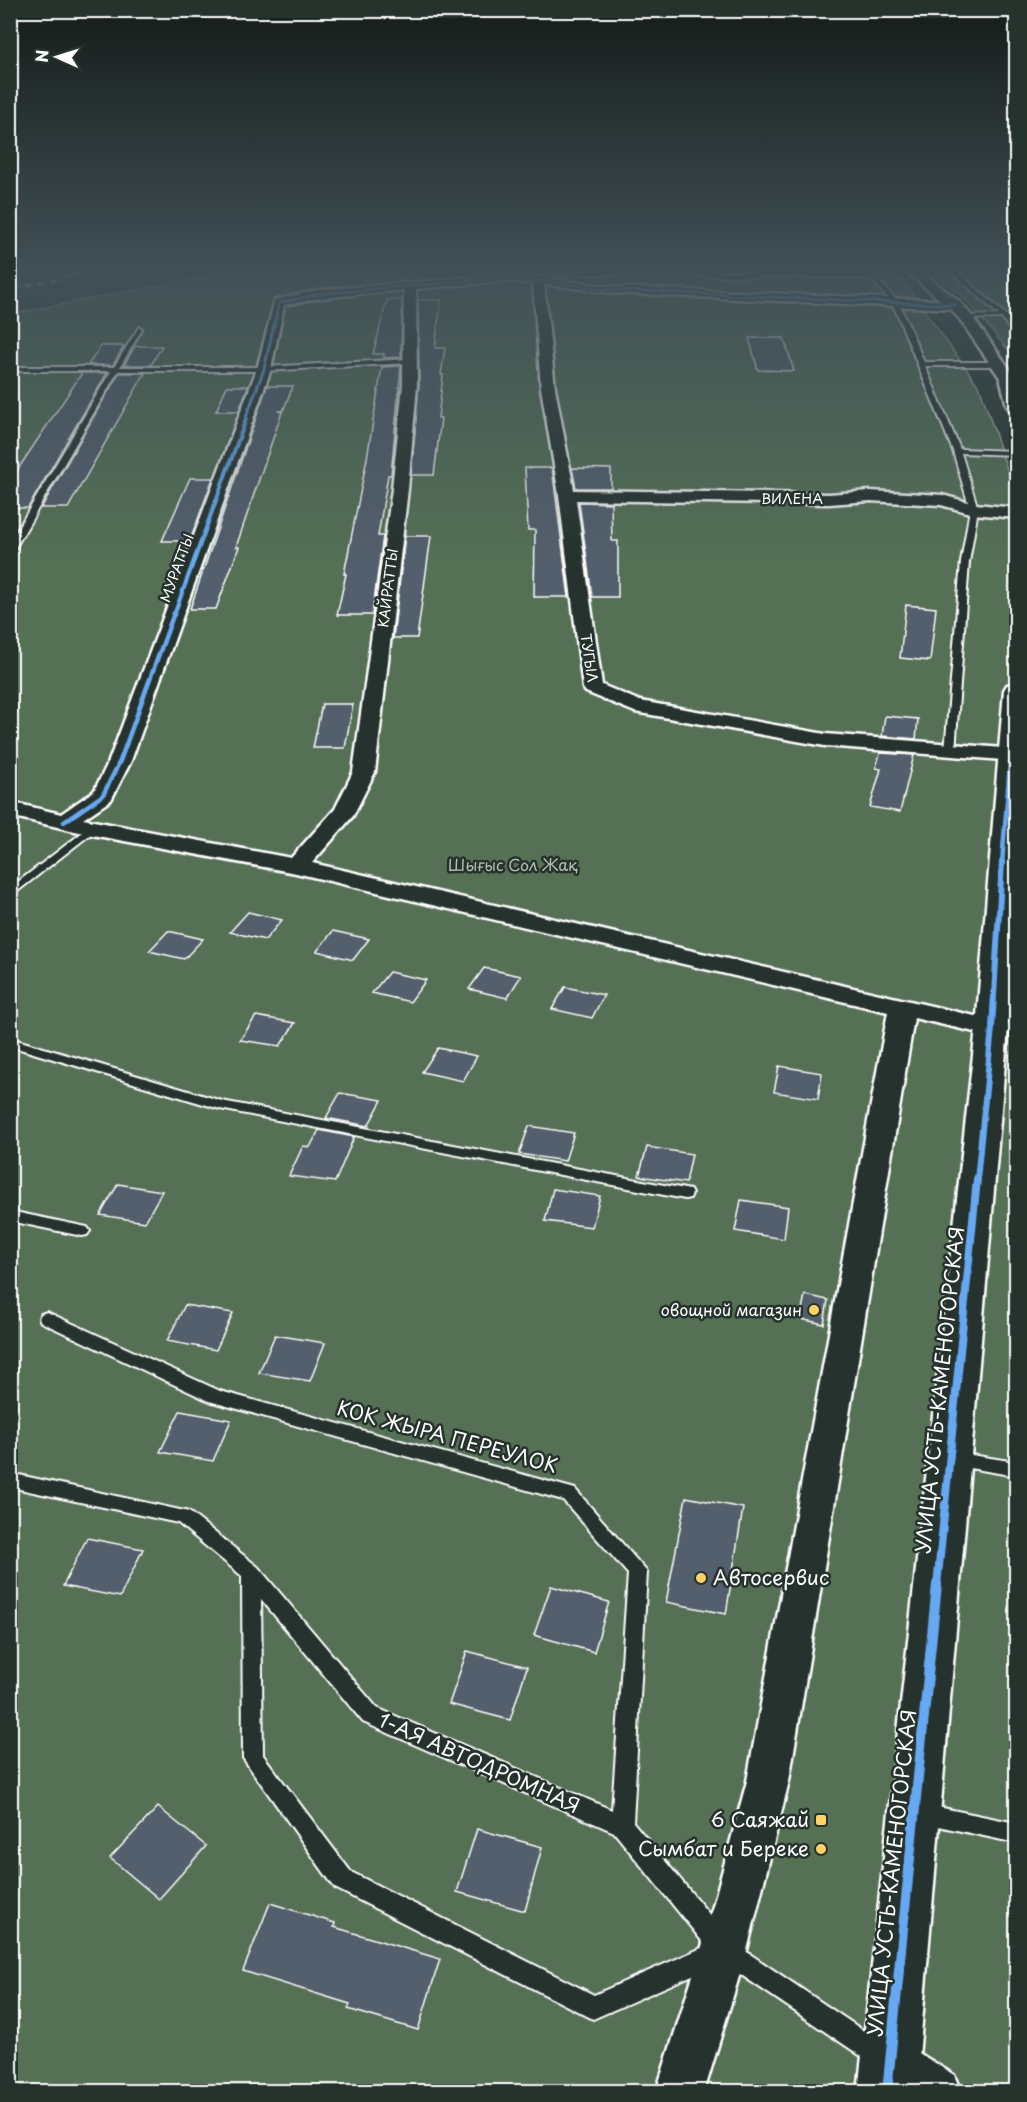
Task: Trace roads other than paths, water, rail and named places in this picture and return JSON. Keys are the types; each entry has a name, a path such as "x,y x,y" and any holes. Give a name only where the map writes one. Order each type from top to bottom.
{"street":[{"name":"МУРАТТЫ","path":"64,822 103,795 120,761 265,365"},
{"name":"КАЙРАТТЫ","path":"296,866 345,811 364,772 400,489 410,365"},
{"name":"ТУГЫЛ","path":"546,365 567,495 592,688 635,706 825,740 1013,755"},
{"path":"999,365 1008,378 1017,406"},
{"name":"ВИЛЕНА","path":"567,495 817,499 870,496 942,500 974,509 1017,513"},
{"name":"УЛИЦА УСТЬ-КАМЕНОГОРСКАЯ","path":"888,2077 950,1458 1004,1028 1017,690"},
{"path":"10,809 92,828 296,866 902,1009 1004,1028"},
{"path":"680,2091 724,1950 768,1781 902,1009"},
{"path":"888,2077 937,2091"}],"lane":[{"path":"10,550 119,365"},
{"path":"10,369 264,369 335,365"},
{"path":"920,365 957,451 974,509 965,562 950,751"},
{"path":"957,451 1017,453"},
{"path":"10,894 92,828"},
{"path":"10,1042 220,1105 686,1194"},
{"path":"10,1216 82,1231"},
{"name":"КОК ЖЫРА ПЕРЕУЛОК","path":"47,1318 215,1396 569,1494 639,1572 622,1825"},
{"path":"950,1458 1017,1469"},
{"name":"1-АЯ АВТОДРОМНАЯ","path":"10,1480 183,1517 251,1573 370,1715 622,1825 724,1950 888,2077"},
{"path":"251,1573 253,1758 343,1880 593,2007 724,1950"},
{"path":"916,1812 1017,1833"}],"place":[{"name":"овощной магазин","path":"814,1310"},
{"name":"Автосервис","path":"701,1578"},
{"name":"6 Саяжай","path":"821,1820"},
{"name":"Сымбат и Береке","path":"821,1849"}],"park label":[{"name":"Шығыс Сол Жақ","path":"513,865"}]}
